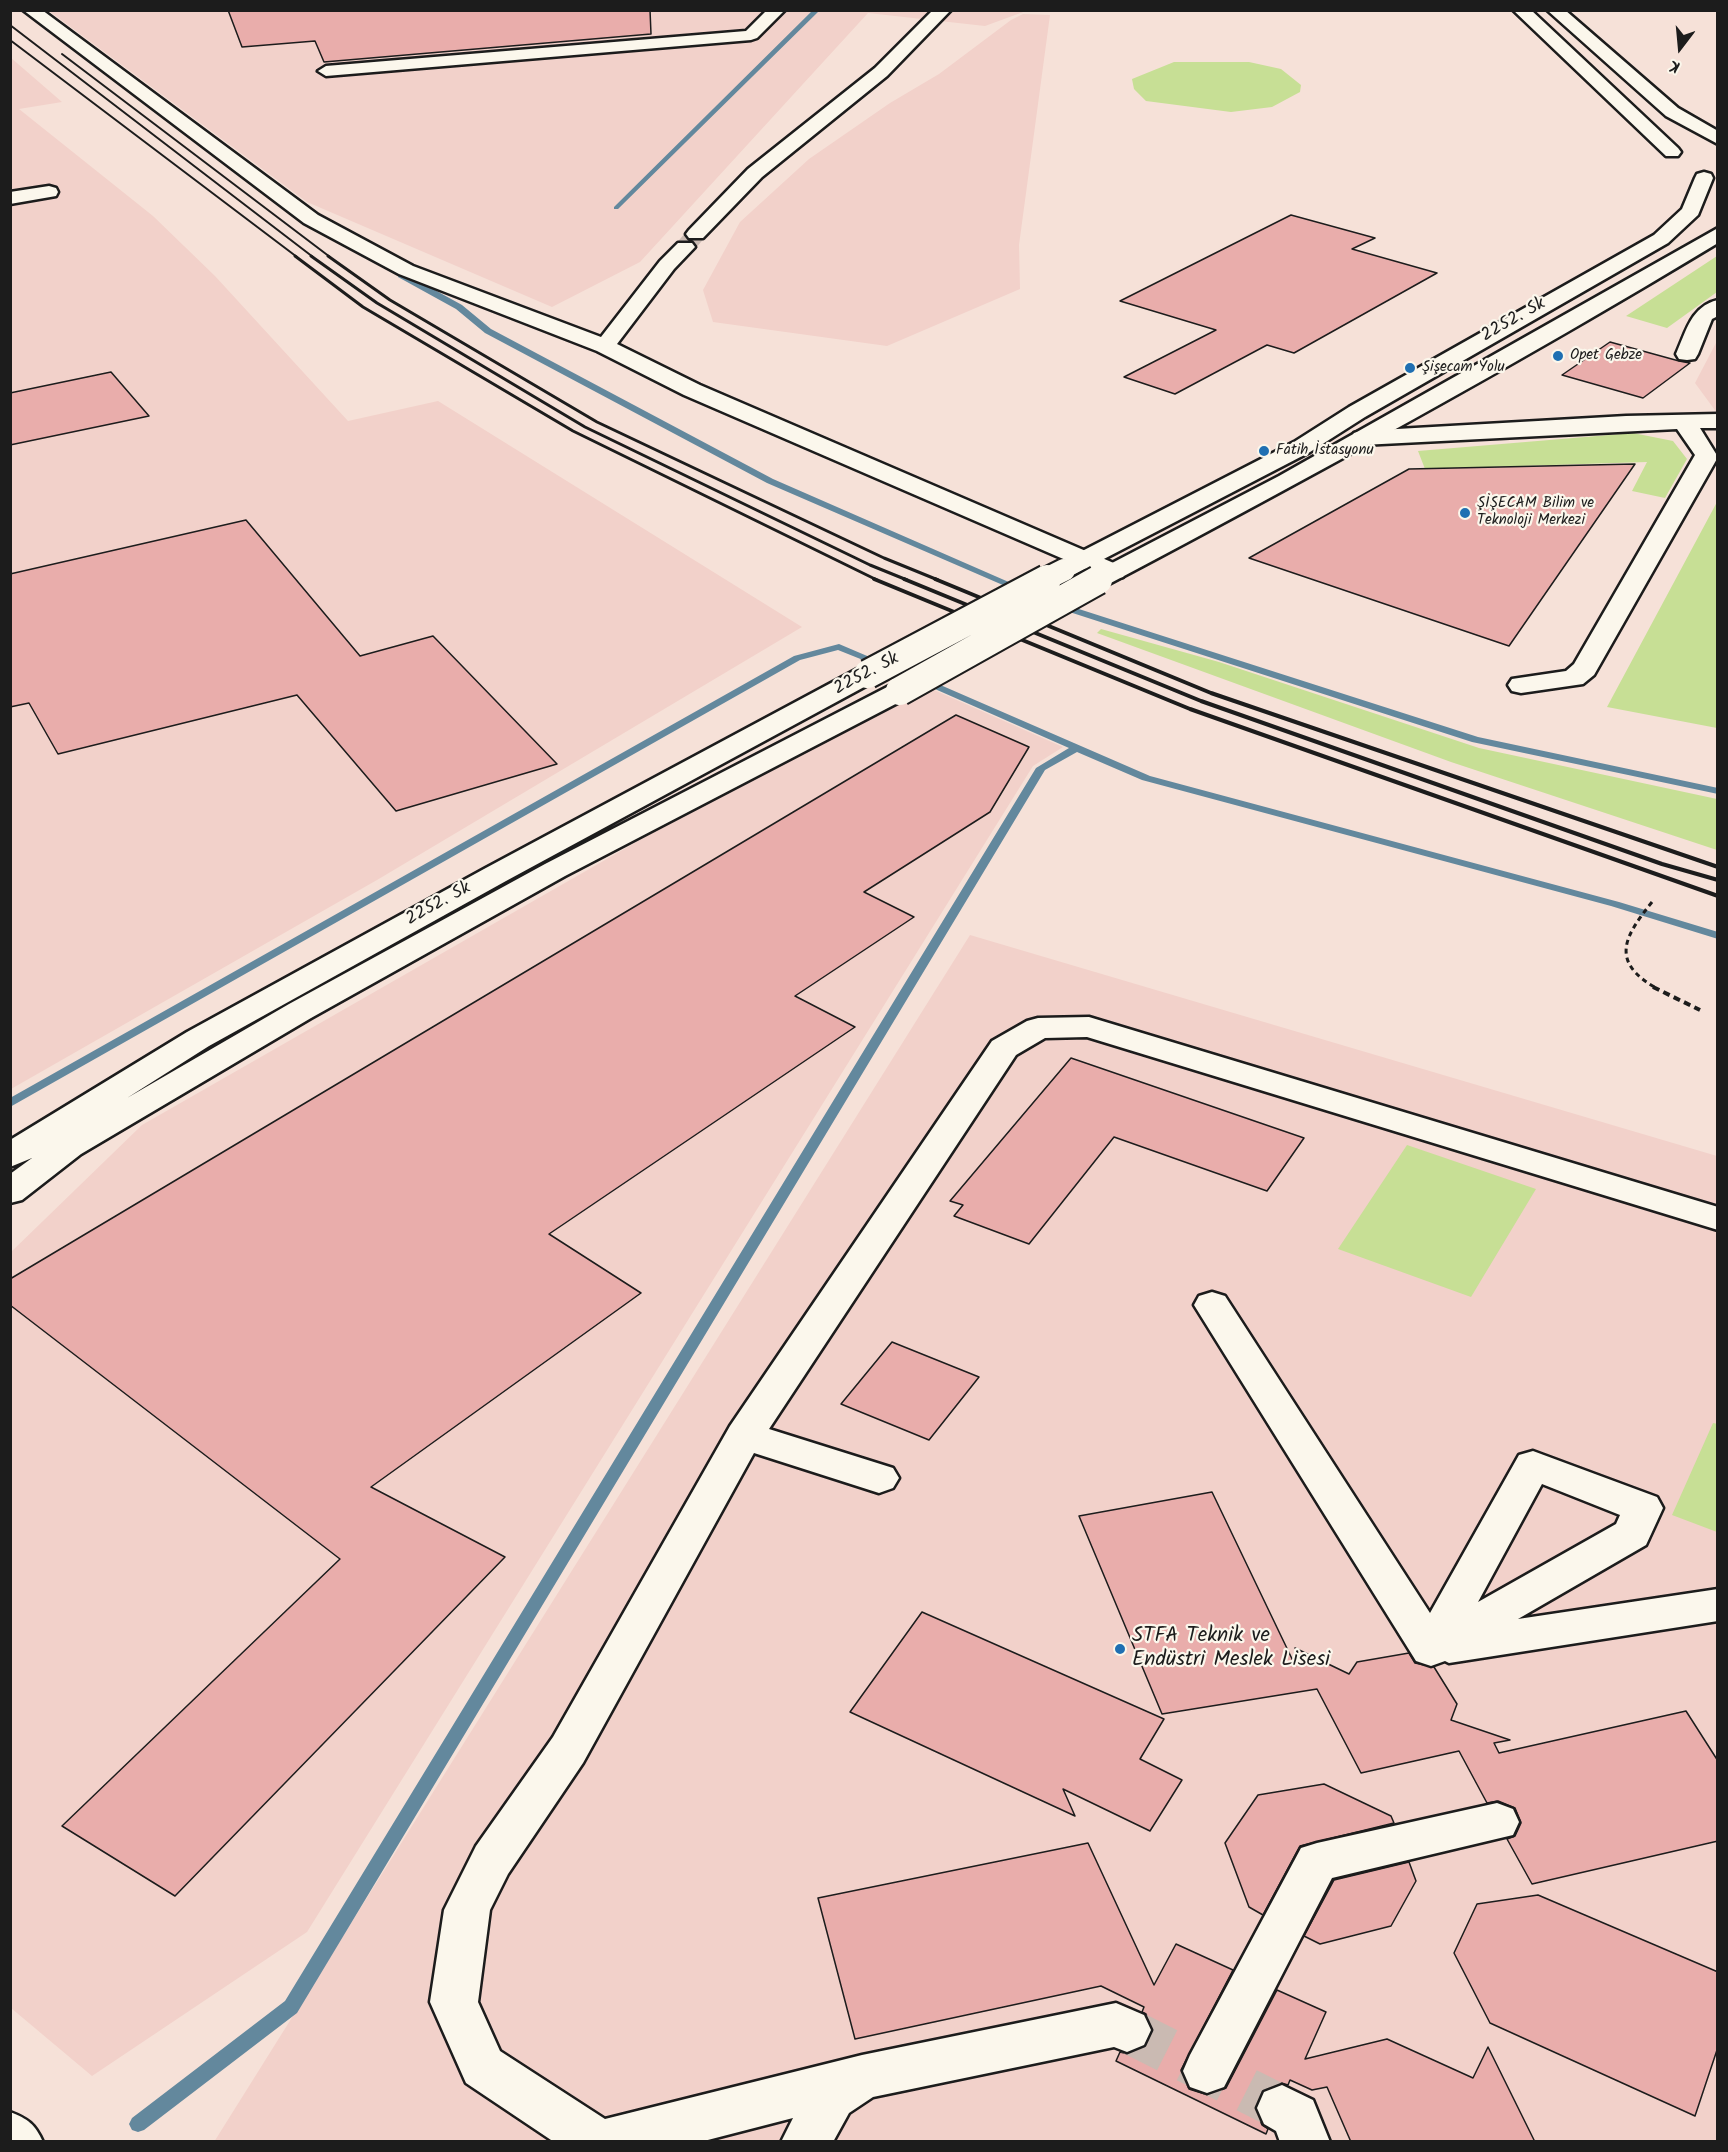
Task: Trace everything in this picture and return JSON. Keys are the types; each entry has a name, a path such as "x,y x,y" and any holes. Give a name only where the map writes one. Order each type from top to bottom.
{"main road":[{"path":"31,10 311,219 406,270 605,346 692,390 1090,570"},
{"path":"326,71 751,35 777,10"},
{"path":"605,346 667,265 756,173 881,72 943,10"},
{"path":"1521,10 1691,163 1718,147"},
{"path":"1555,10 1672,112 1718,139"},
{"name":"2252. Sk","path":"10,1192 69,1146 300,1011 555,870 900,691 1090,570 1302,447 1367,406 1661,239 1691,210 1691,163"},
{"path":"10,198 49,192"},
{"name":"2252. Sk","path":"10,1156 198,1039 495,875 868,674 1287,481 1607,301 1718,234"},
{"path":"1688,354 1703,316 1718,306"},
{"path":"1362,438 1626,423 1718,421"},
{"path":"1521,685 1574,678 1586,669 1707,455 1684,422"},
{"path":"597,2142 483,2067 454,2002 467,1910 492,1860 568,1750 744,1436 1004,1048 1038,1028 1089,1027 1718,1219"},
{"path":"1212,1305 1431,1649"},
{"path":"744,1436 879,1478"},
{"path":"1533,1465 1643,1508 1632,1534 1431,1649 1533,1465"},
{"path":"1431,1649 1718,1605"},
{"path":"1207,2071 1317,1862 1497,1822"},
{"path":"606,2142 862,2077 1116,2025 1127,2030"},
{"path":"806,2142 832,2097 862,2077"},
{"path":"10,2135 18,2142"}],"path":[{"path":"1652,902 1633,927 1625,946 1629,964 1644,983 1700,1010"}],"shaded area":[{"path":"49,11 1026,11 985,26 868,13 640,262 552,307 307,202"},
{"path":"1023,14 1050,15 1019,245 1020,289 887,346 713,322 703,290 740,222 809,159 890,103 939,74 1011,20"},
{"path":"10,57 62,102 19,109 153,216 215,276 348,421 438,401 802,627 377,880 11,1089"},
{"path":"1717,341 1718,413 1695,383"},
{"path":"916,682 1063,747 1033,766 307,1932 92,2076 11,2008 11,1252 142,1125"},
{"name":"STFA Teknik ve Endüstri Meslek Lisesi","path":"970,935 1717,1156 1717,2141 214,2142"}],"green space":[{"path":"1174,62 1249,62 1281,69 1301,85 1300,92 1272,107 1231,112 1146,101 1134,89 1132,79"},
{"path":"1717,256 1717,292 1667,328 1626,316"},
{"path":"1633,433 1673,441 1687,459 1665,498 1632,491 1647,462 1425,469 1418,451"},
{"path":"1717,502 1717,728 1607,707"},
{"path":"1101,629 1219,662 1479,748 1717,799 1717,850 1451,762 1097,633"},
{"path":"1407,1145 1536,1189 1471,1297 1338,1249"},
{"path":"1713,1423 1718,1424 1717,1532 1672,1515"}],"building":[{"path":"228,10 650,10 651,34 324,62 315,41 242,47"},
{"path":"1291,215 1375,238 1352,249 1437,273 1294,353 1267,345 1175,394 1124,377 1216,330 1120,301"},
{"path":"1610,342 1690,363 1643,398 1562,375"},
{"path":"111,372 149,416 10,445 10,393"},
{"name":"ŞİŞECAM Bilim ve Teknoloji Merkezi","path":"1635,464 1509,646 1249,558 1409,469"},
{"path":"246,520 360,656 433,636 557,764 396,811 297,695 58,754 29,703 10,707 10,574"},
{"path":"956,715 1029,747 990,812 864,892 914,917 795,996 855,1027 549,1234 641,1293 371,1487 505,1557 175,1896 62,1826 340,1559 10,1305 10,1279"},
{"path":"1071,1058 1304,1138 1267,1191 1114,1137 1029,1244 954,1216 963,1205 950,1201"},
{"path":"892,1342 979,1377 929,1440 841,1404"},
{"path":"1212,1492 1294,1663 1302,1661 1295,1648 1349,1674 1357,1662 1409,1653 1415,1663 1434,1667 1457,1704 1451,1720 1510,1740 1494,1743 1499,1753 1686,1711 1718,1761 1718,1841 1532,1884 1507,1839 1515,1836 1521,1823 1515,1808 1498,1801 1487,1803 1459,1751 1361,1773 1317,1689 1162,1714 1079,1516"},
{"path":"922,1612 1164,1719 1140,1759 1182,1780 1150,1831 1063,1789 1075,1816 850,1712"},
{"path":"1324,1784 1391,1816 1394,1823 1300,1846 1263,1915 1249,1907 1225,1843 1258,1795"},
{"path":"1088,1843 1154,1985 1176,1944 1233,1970 1181,2070 1189,2089 1208,2095 1226,2088 1277,1990 1326,2012 1305,2059 1387,2039 1473,2078 1488,2047 1535,2142 1351,2142 1327,2087 1312,2090 1290,2080 1288,2085 1281,2083 1262,2091 1255,2109 1262,2125 1268,2129 1266,2134 1116,2061 1120,2052 1128,2054 1145,2047 1153,2029 1146,2014 1142,2012 1144,2007 1101,1986 855,2039 818,1898"},
{"path":"1409,1862 1416,1881 1391,1926 1320,1944 1304,1936 1334,1880"},
{"path":"1538,1895 1718,1972 1718,2047 1695,2116 1490,2023 1454,1953 1477,1904"}],"waterway":[{"path":"616,208 817,10"},
{"path":"401,275 459,307 488,331 770,481 1022,590"},
{"path":"1057,605 1476,740 1718,791"},
{"path":"10,1103 797,658 839,647 881,664"},
{"path":"922,680 1146,778 1615,904 1718,936"},
{"path":"138,2124 291,2007 1041,768 1076,748"}],"tunnel":[{"path":"685,247 696,234"},
{"path":"1127,2030 1282,2108"}],"railway":[{"path":"10,25 313,257"},
{"path":"10,40 297,257"},
{"path":"62,54 330,257"},
{"path":"295,256 363,307 573,431 877,580"},
{"path":"311,256 377,303 585,427 870,565 907,580"},
{"path":"328,256 390,300 597,422 884,558 938,580"},
{"path":"874,579 1190,709 1718,896"},
{"path":"904,579 1201,701 1662,864 1718,880"},
{"path":"935,579 1211,693 1718,867"}],"place":[{"name":"Opet Gebze","path":"1558,356"},
{"name":"Şişecam Yolu","path":"1410,368"},
{"name":"Fatih İstasyonu","path":"1264,451"},
{"name":"ŞİŞECAM Bilim ve Teknoloji Merkezi","path":"1465,513"},
{"name":"STFA Teknik ve Endüstri Meslek Lisesi","path":"1120,1649"}]}
